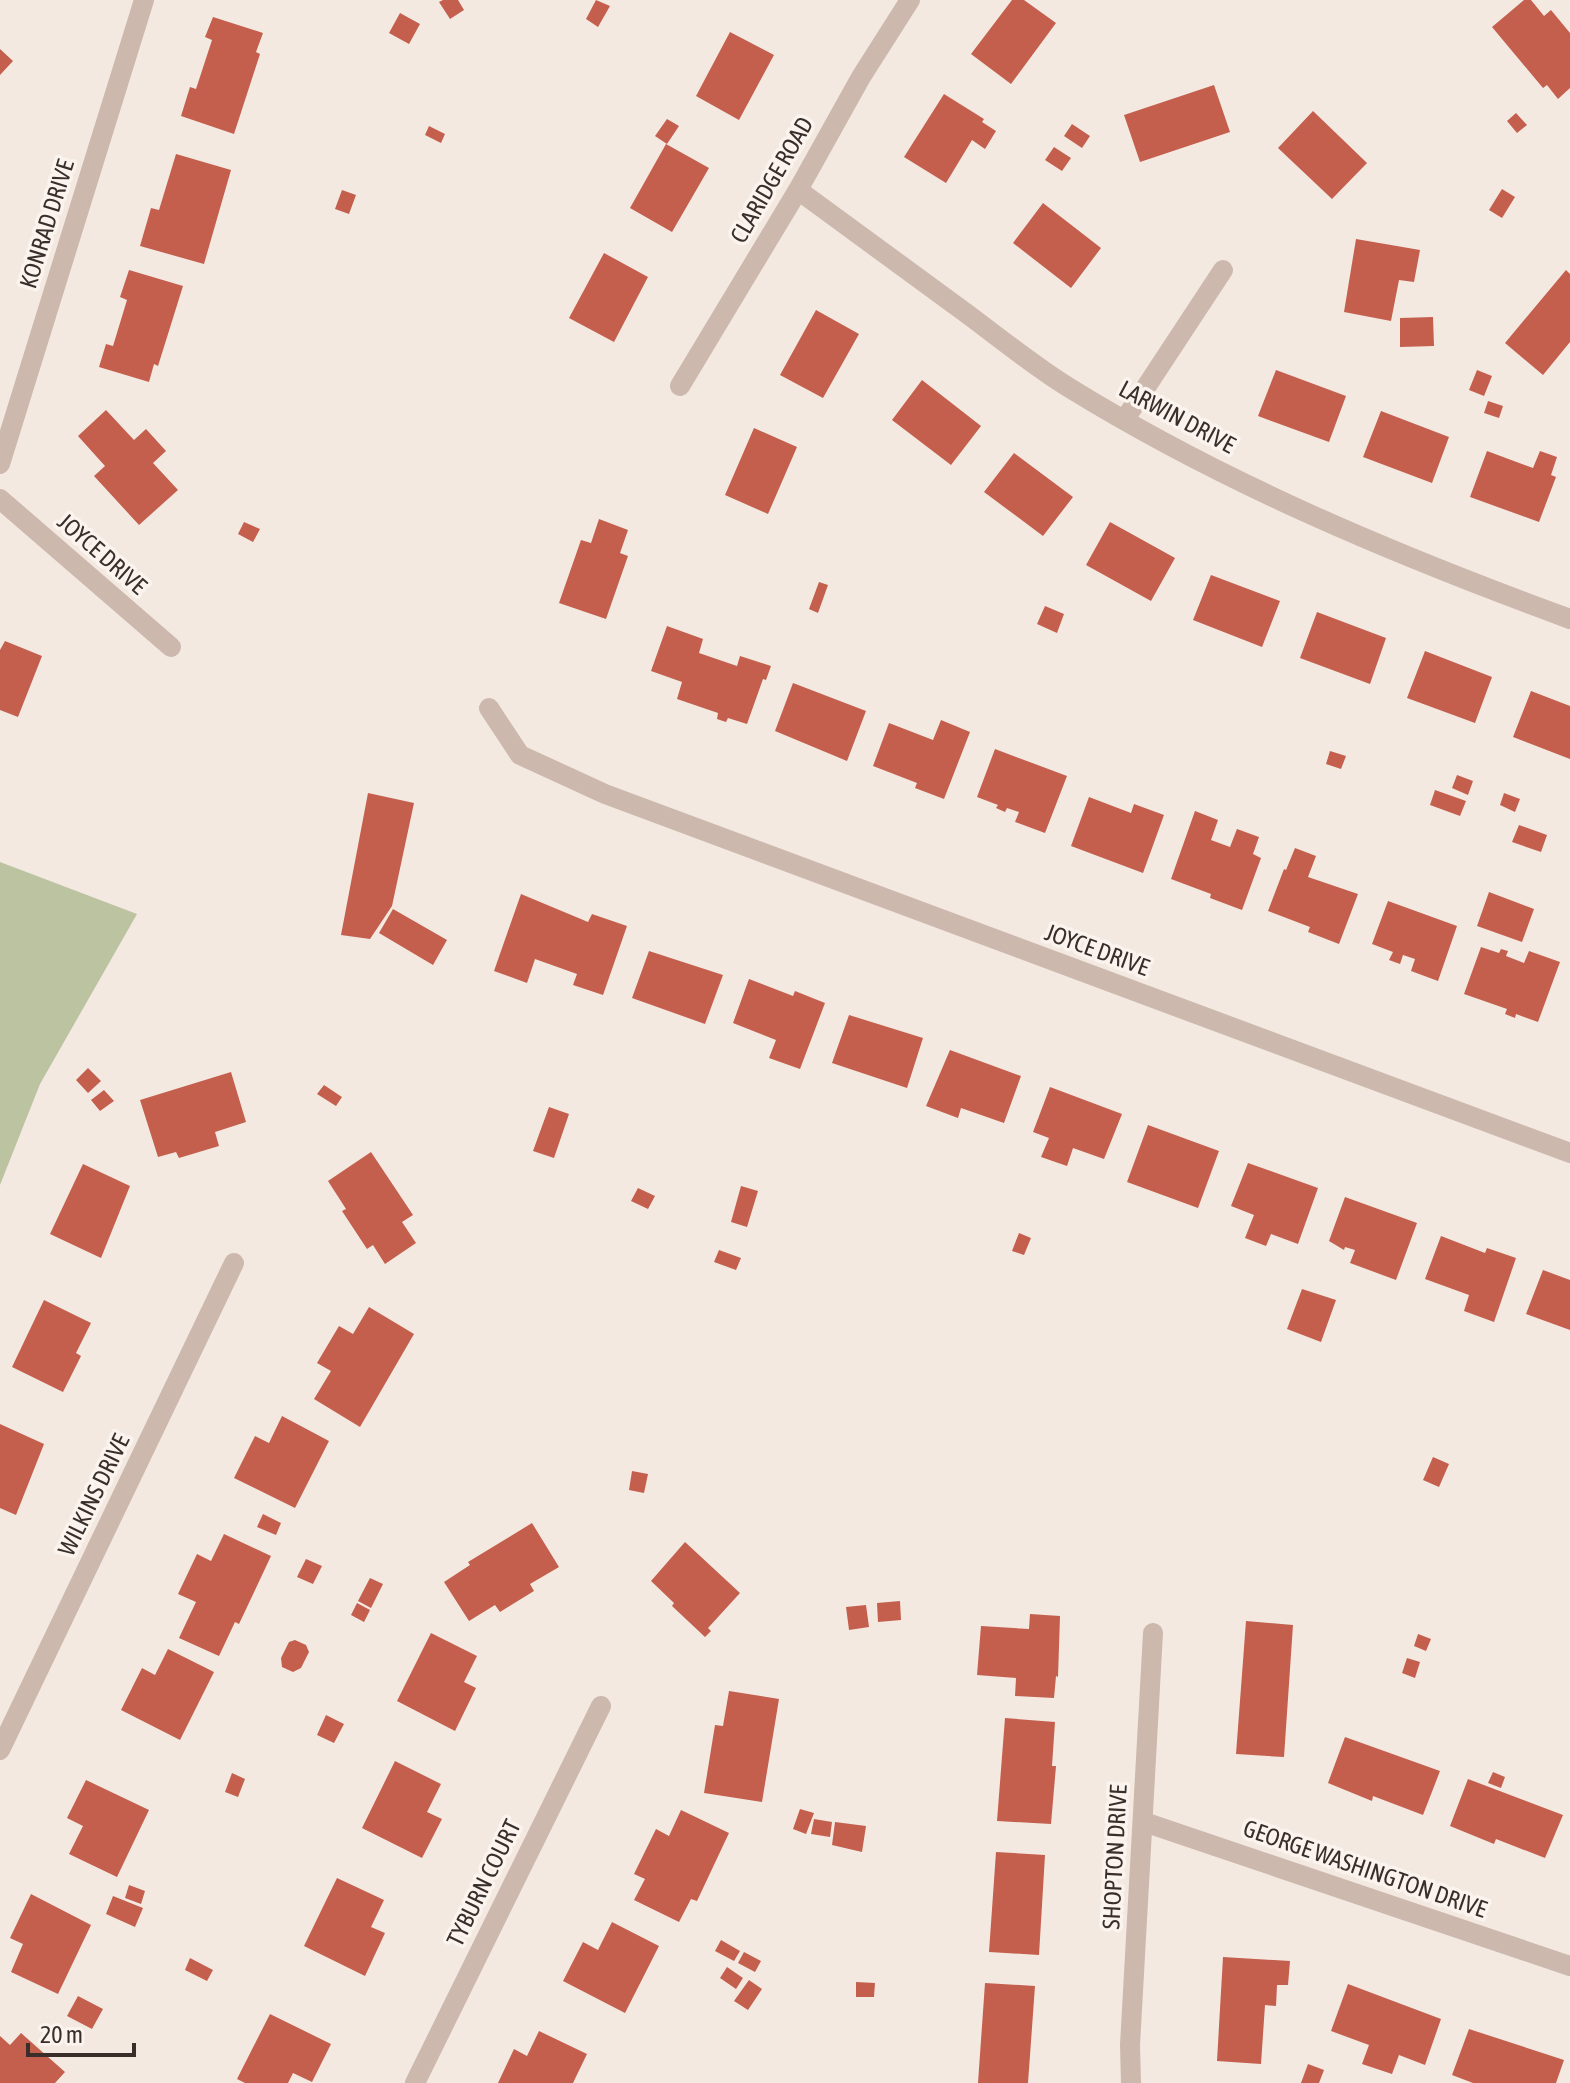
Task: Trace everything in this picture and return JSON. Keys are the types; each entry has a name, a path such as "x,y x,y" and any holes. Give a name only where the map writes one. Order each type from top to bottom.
{"street":[{"name":"KONRAD DRIVE","path":"0,464 144,0"},
{"name":"CLARIDGE ROAD","path":"680,386 798,190 861,77 910,0"},
{"name":"LARWIN DRIVE","path":"798,190 1065,385 1125,419 1322,519 1414,559 1570,619"},
{"path":"1125,419 1223,270"},
{"name":"JOYCE DRIVE","path":"0,499 171,647"},
{"name":"JOYCE DRIVE","path":"489,708 520,755 605,794 1570,1153"},
{"name":"WILKINS DRIVE","path":"0,1750 234,1263"},
{"name":"SHOPTON DRIVE","path":"1131,2083 1130,2045 1153,1633"},
{"name":"TYBURN COURT","path":"415,2083 601,1706"},
{"name":"GEORGE WASHINGTON DRIVE","path":"1144,1822 1570,1966"}],"green space":[{"path":"0,862 137,914 40,1084 0,1185"}],"building":[{"path":"458,0 464,10 450,19 439,2"},
{"path":"596,0 610,6 598,27 586,19"},
{"path":"1012,0 1024,0 1056,23 1011,84 971,54"},
{"path":"1524,0 1531,0 1544,16 1551,10 1570,33 1570,88 1558,99 1547,85 1543,88 1492,27"},
{"path":"400,13 420,24 409,44 389,33"},
{"path":"213,17 263,33 256,52 260,54 234,134 181,116 190,87 196,89 212,40 205,37"},
{"path":"730,32 774,55 739,120 696,96"},
{"path":"0,49 13,61 0,75"},
{"path":"1214,85 1230,132 1140,162 1124,115"},
{"path":"944,94 984,119 982,122 996,131 985,149 972,140 946,183 904,157"},
{"path":"1313,111 1367,163 1332,199 1278,148"},
{"path":"1516,113 1527,125 1517,133 1507,121"},
{"path":"667,119 679,126 667,144 655,136"},
{"path":"1072,124 1090,136 1082,148 1064,136"},
{"path":"429,126 445,134 441,143 425,135"},
{"path":"666,144 709,168 672,232 630,208"},
{"path":"1054,147 1071,158 1062,171 1045,160"},
{"path":"176,154 231,170 204,264 140,246 151,208 159,210"},
{"path":"1502,189 1515,197 1502,218 1489,210"},
{"path":"342,190 356,195 349,214 335,209"},
{"path":"1043,203 1101,248 1071,288 1013,243"},
{"path":"1356,239 1420,250 1414,282 1399,280 1391,321 1344,312"},
{"path":"604,253 648,277 614,342 569,318"},
{"path":"129,270 183,286 158,366 154,364 149,382 99,367 106,344 113,346 127,300 120,297"},
{"path":"1566,270 1570,274 1570,342 1543,375 1505,343"},
{"path":"816,310 859,334 823,398 780,375"},
{"path":"1433,317 1434,346 1400,347 1400,318"},
{"path":"1276,370 1346,396 1329,442 1258,416"},
{"path":"1477,370 1492,376 1484,396 1469,390"},
{"path":"922,380 981,426 951,465 892,420"},
{"path":"1488,401 1503,406 1499,418 1484,413"},
{"path":"106,410 134,440 146,429 166,451 153,463 178,490 139,525 94,476 105,466 78,436"},
{"path":"1381,411 1449,437 1432,483 1363,457"},
{"path":"754,428 797,447 768,514 725,495"},
{"path":"1487,451 1533,468 1540,451 1557,457 1551,475 1556,477 1539,522 1470,497"},
{"path":"1014,453 1073,497 1043,536 984,492"},
{"path":"599,519 628,530 620,553 628,556 606,619 559,603 581,540 591,543"},
{"path":"244,522 260,529 253,542 238,534"},
{"path":"1110,522 1175,558 1151,601 1086,565"},
{"path":"1211,575 1280,601 1262,647 1193,620"},
{"path":"819,582 828,585 818,613 809,609"},
{"path":"1045,606 1064,614 1057,633 1037,624"},
{"path":"1317,612 1386,638 1370,684 1300,658"},
{"path":"667,626 703,639 699,653 737,666 740,656 771,666 766,680 763,679 747,724 728,718 726,722 717,719 718,713 677,699 682,682 651,671"},
{"path":"5,641 42,656 18,717 0,710 0,650"},
{"path":"1425,651 1492,677 1475,723 1407,698"},
{"path":"793,683 866,711 847,761 775,731"},
{"path":"1531,691 1570,706 1570,759 1513,737"},
{"path":"941,720 970,732 944,799 915,788 917,783 873,766 889,723 933,740"},
{"path":"995,749 1067,776 1045,833 1015,822 1019,812 1007,808 1005,812 996,808 998,805 977,797"},
{"path":"1330,751 1346,756 1341,769 1326,764"},
{"path":"1457,775 1473,781 1468,795 1452,788"},
{"path":"1435,790 1466,801 1460,816 1430,805"},
{"path":"368,793 414,803 392,906 370,939 341,935"},
{"path":"1504,793 1520,799 1515,812 1500,805"},
{"path":"1089,797 1131,813 1134,804 1164,815 1143,873 1071,846"},
{"path":"1195,811 1218,820 1211,840 1230,847 1237,829 1259,837 1253,854 1261,858 1242,910 1171,879"},
{"path":"1519,825 1547,835 1541,852 1512,842"},
{"path":"1295,848 1316,856 1308,877 1358,894 1339,944 1308,932 1310,927 1268,911"},
{"path":"1489,892 1534,909 1522,942 1477,926"},
{"path":"521,894 588,922 592,914 627,926 603,995 573,985 577,974 535,959 527,983 494,971"},
{"path":"1388,901 1457,926 1438,981 1411,971 1415,959 1403,955 1400,964 1389,960 1393,952 1372,944"},
{"path":"393,909 447,940 433,965 379,933"},
{"path":"1481,947 1499,953 1501,949 1508,951 1506,956 1524,963 1529,951 1560,962 1538,1022 1516,1014 1515,1018 1505,1014 1507,1009 1464,994"},
{"path":"649,951 723,975 705,1024 632,998"},
{"path":"749,979 793,996 795,991 825,1003 800,1069 769,1058 776,1040 733,1023"},
{"path":"849,1015 923,1038 907,1088 832,1063"},
{"path":"950,1050 1021,1076 1004,1123 961,1108 958,1118 926,1106"},
{"path":"88,1068 101,1081 88,1093 76,1080"},
{"path":"231,1072 246,1122 215,1132 219,1146 179,1158 176,1152 158,1157 140,1100"},
{"path":"324,1085 342,1097 336,1106 317,1094"},
{"path":"1050,1087 1122,1114 1104,1159 1073,1148 1067,1166 1041,1157 1049,1138 1033,1132"},
{"path":"104,1090 114,1101 100,1111 91,1100"},
{"path":"549,1107 569,1114 554,1158 533,1151"},
{"path":"1148,1125 1219,1151 1198,1208 1127,1182"},
{"path":"371,1152 413,1215 402,1222 416,1243 385,1264 373,1245 367,1249 342,1211 346,1209 328,1181"},
{"path":"1248,1163 1318,1188 1298,1244 1271,1234 1266,1246 1245,1238 1254,1215 1231,1206"},
{"path":"83,1164 130,1186 101,1258 50,1234"},
{"path":"741,1186 758,1191 747,1227 731,1222"},
{"path":"638,1188 655,1196 648,1209 631,1201"},
{"path":"1345,1197 1417,1223 1396,1280 1350,1263 1355,1250 1345,1247 1344,1250 1329,1241"},
{"path":"1019,1233 1031,1238 1024,1255 1012,1251"},
{"path":"1441,1236 1485,1253 1487,1248 1516,1258 1494,1322 1464,1311 1469,1295 1425,1279"},
{"path":"719,1250 741,1258 736,1270 714,1262"},
{"path":"1543,1270 1570,1280 1570,1330 1526,1314"},
{"path":"1302,1289 1336,1300 1321,1342 1287,1329"},
{"path":"44,1300 91,1323 76,1353 81,1356 63,1392 12,1367"},
{"path":"369,1307 414,1334 360,1427 314,1399 331,1371 317,1363 339,1326 353,1334"},
{"path":"282,1416 329,1441 295,1508 234,1478 255,1436 269,1443"},
{"path":"0,1424 44,1444 16,1515 0,1508"},
{"path":"1433,1457 1449,1464 1439,1487 1423,1480"},
{"path":"632,1471 648,1474 644,1493 629,1490"},
{"path":"263,1514 281,1523 276,1535 257,1527"},
{"path":"532,1523 559,1567 530,1584 534,1591 500,1612 495,1605 469,1621 444,1582 470,1565 468,1562"},
{"path":"224,1534 271,1556 239,1624 235,1622 219,1656 179,1638 196,1602 178,1594 197,1554 211,1561"},
{"path":"685,1542 740,1593 708,1628 711,1631 705,1637 651,1581"},
{"path":"306,1559 322,1566 313,1584 297,1577"},
{"path":"370,1578 383,1584 371,1608 358,1601"},
{"path":"900,1601 901,1620 878,1622 877,1603"},
{"path":"357,1603 370,1610 364,1622 351,1615"},
{"path":"866,1605 869,1627 849,1630 846,1607"},
{"path":"1030,1614 1060,1616 1058,1677 1054,1698 1015,1696 1016,1678 977,1675 981,1626 1029,1629"},
{"path":"1246,1621 1293,1625 1284,1757 1236,1754"},
{"path":"431,1633 477,1656 464,1682 476,1688 455,1731 397,1701"},
{"path":"1418,1634 1431,1639 1426,1651 1414,1646"},
{"path":"295,1640 306,1645 309,1652 301,1668 293,1672 282,1667 281,1658 289,1642"},
{"path":"168,1649 214,1672 180,1740 121,1710 142,1668 155,1675"},
{"path":"1407,1658 1420,1662 1415,1678 1402,1673"},
{"path":"729,1691 779,1699 762,1802 704,1793 715,1725 723,1726"},
{"path":"326,1715 344,1724 334,1743 317,1735"},
{"path":"1005,1718 1055,1722 1052,1766 1056,1766 1051,1824 997,1821"},
{"path":"1345,1737 1440,1771 1423,1815 1373,1796 1372,1801 1328,1783"},
{"path":"395,1761 441,1784 427,1812 442,1819 422,1858 362,1828"},
{"path":"1493,1772 1505,1777 1501,1788 1488,1783"},
{"path":"232,1773 245,1779 238,1797 225,1792"},
{"path":"1468,1779 1563,1815 1545,1858 1496,1839 1494,1844 1450,1826"},
{"path":"86,1780 149,1810 117,1877 69,1854 83,1826 67,1818"},
{"path":"800,1809 814,1813 806,1834 793,1829"},
{"path":"681,1810 729,1833 697,1901 691,1899 679,1922 634,1900 645,1879 634,1874 656,1829 669,1836"},
{"path":"814,1819 832,1822 830,1837 811,1834"},
{"path":"835,1822 866,1826 862,1852 832,1845"},
{"path":"996,1852 1045,1855 1039,1955 989,1952"},
{"path":"337,1878 384,1900 371,1927 385,1933 365,1976 304,1946"},
{"path":"129,1885 145,1891 141,1904 125,1898"},
{"path":"31,1894 91,1925 58,1994 11,1972 23,1944 10,1938"},
{"path":"113,1896 143,1908 135,1927 106,1914"},
{"path":"612,1922 659,1946 625,2013 563,1981 583,1942 598,1950"},
{"path":"721,1940 740,1951 734,1961 715,1951"},
{"path":"744,1952 761,1961 755,1972 738,1963"},
{"path":"1223,1957 1290,1961 1288,1985 1277,1985 1276,2006 1265,2005 1261,2064 1217,2061"},
{"path":"190,1958 213,1970 207,1981 185,1970"},
{"path":"727,1967 743,1978 736,1989 720,1978"},
{"path":"749,1980 762,1989 748,2010 734,2001"},
{"path":"856,1982 875,1983 874,1997 856,1997"},
{"path":"985,1983 1035,1986 1028,2083 978,2083"},
{"path":"1348,1984 1441,2019 1425,2065 1399,2055 1392,2074 1362,2064 1369,2045 1331,2031"},
{"path":"78,1996 103,2009 92,2029 67,2016"},
{"path":"270,2014 331,2044 312,2082 293,2073 288,2083 245,2083 237,2079"},
{"path":"1469,2029 1564,2060 1556,2083 1473,2083 1452,2075"},
{"path":"539,2031 587,2054 573,2083 498,2083 514,2049 527,2056"},
{"path":"21,2033 65,2072 55,2083 0,2083 0,2036 10,2045"},
{"path":"1308,2064 1324,2070 1319,2083 1301,2083"}]}
